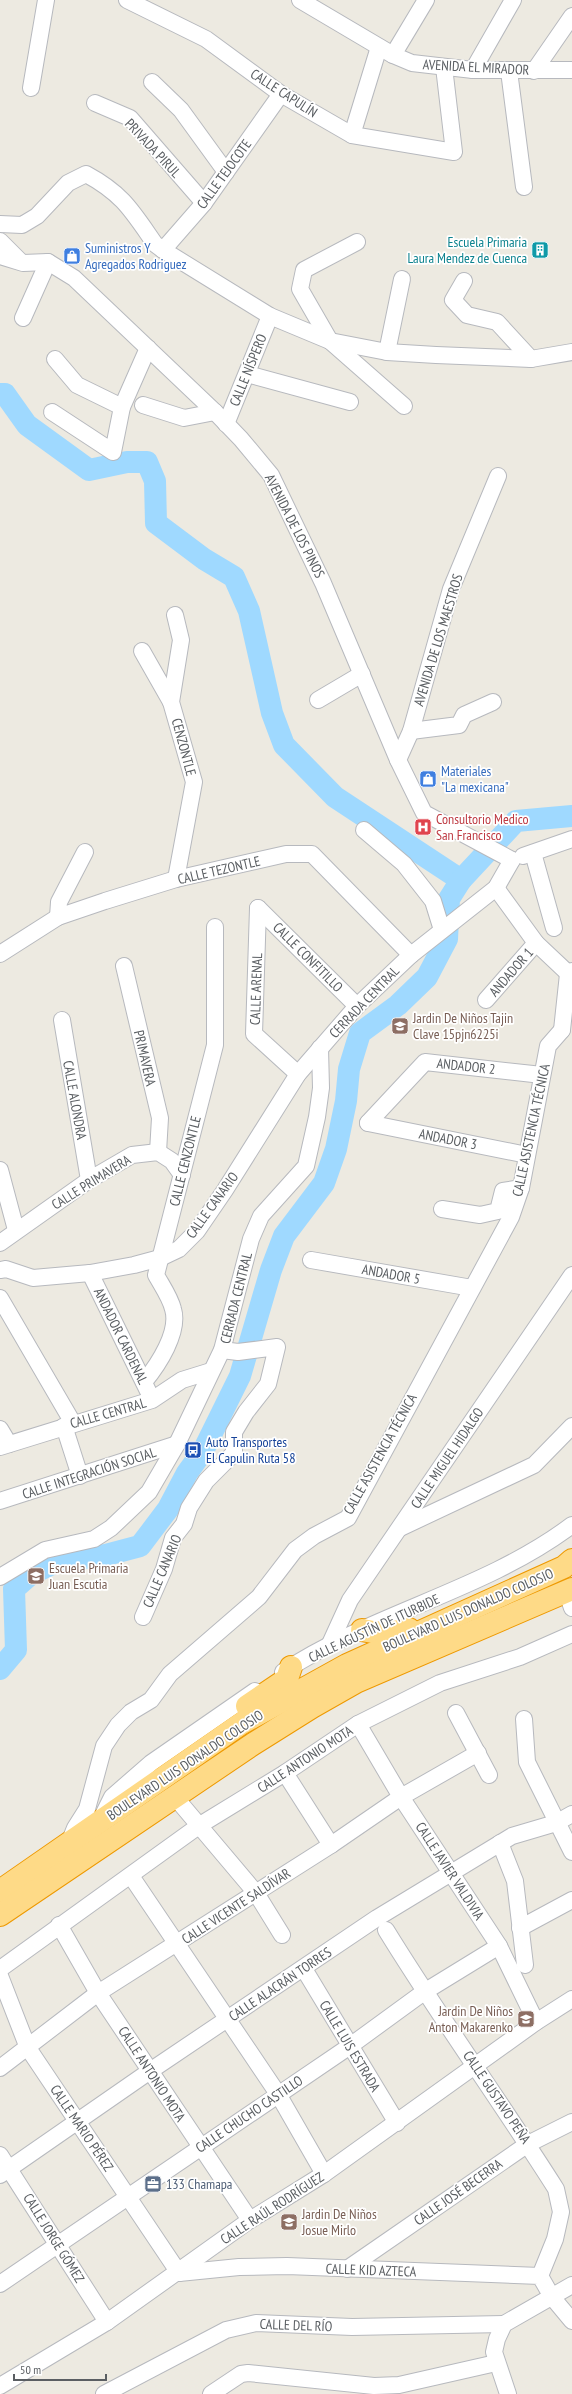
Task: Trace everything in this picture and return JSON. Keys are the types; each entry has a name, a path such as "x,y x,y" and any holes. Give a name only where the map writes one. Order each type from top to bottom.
{"highway":[{"name":"BOULEVARD LUIS DONALDO COLOSIO","path":"0,1891 69,1845 242,1724 347,1665 564,1567 572,1560"},
{"name":"BOULEVARD LUIS DONALDO COLOSIO","path":"0,1914 253,1744 356,1682 571,1596"},
{"path":"362,1630 376,1633 394,1633 447,1620"},
{"path":"157,1783 171,1764 286,1679 291,1667"}],"street":[{"path":"31,88 46,0"},
{"name":"CALLE CAPULÍN","path":"127,0 206,39 281,94 352,135 454,152 444,67"},
{"name":"AVENIDA EL MIRADOR","path":"300,0 386,51 412,63 473,70 572,70"},
{"path":"352,135 386,51 426,0"},
{"path":"473,70 513,0"},
{"path":"534,71 572,16"},
{"path":"509,71 524,187"},
{"path":"152,82 181,110 226,172"},
{"name":"CALLE TEJOCOTE","path":"162,250 204,203 281,94"},
{"name":"PRIVADA PIRUL","path":"95,103 130,118 204,203"},
{"path":"0,224 22,225 37,216 68,183 86,174 103,183 124,199 155,244 162,250 270,316 330,341 387,352 531,359 572,352"},
{"path":"0,241 23,263"},
{"path":"357,242 304,270 300,289 330,341 404,406"},
{"path":"0,256 23,263 48,262 23,318"},
{"name":"AVENIDA DE LOS PINOS","path":"48,262 74,278 148,348 215,412 271,475 323,582 398,760 424,813 512,860"},
{"path":"387,352 402,279"},
{"path":"464,281 453,300 467,315 497,322 531,359"},
{"name":"CALLE NÍSPERO","path":"226,424 270,316"},
{"path":"52,412 112,452 122,407 148,348"},
{"path":"55,359 77,385 122,407"},
{"path":"247,374 350,402"},
{"path":"143,405 184,418 215,412"},
{"name":"AVENIDA DE LOS MAESTROS","path":"398,760 412,731 451,589 498,476"},
{"name":"CENZONTLE","path":"176,615 181,640 171,702 194,782 176,880"},
{"path":"142,651 171,702"},
{"path":"318,700 362,674"},
{"path":"412,731 459,725 464,715 493,702"},
{"path":"364,830 404,864 433,900 442,930"},
{"path":"512,860 572,839"},
{"path":"58,917 59,902 85,852"},
{"path":"533,853 554,928"},
{"name":"CALLE TEZONTLE","path":"0,954 58,917 176,880 286,854 312,854 410,955"},
{"name":"CERRADA CENTRAL","path":"0,1577 45,1550 94,1539 111,1528 149,1492 177,1444 211,1370 222,1350 251,1239 261,1216 306,1166 318,1110 321,1081 320,1048 357,1006 410,955 496,888 512,860"},
{"path":"496,888 536,943 571,974 567,1033"},
{"name":"CALLE CONFITILLO","path":"258,908 357,1006"},
{"name":"CALLE ARENAL","path":"258,908 254,1034 298,1074"},
{"name":"CALLE CENZONTLE","path":"144,1382 153,1371 171,1335 175,1320 173,1308 156,1275 215,1045 215,928"},
{"name":"ANDADOR 1","path":"486,1000 536,943"},
{"name":"PRIMAVERA","path":"124,966 160,1118 158,1152"},
{"name":"CALLE ALONDRA","path":"62,1020 88,1180"},
{"name":"CALLE ASISTENCIA TÉCNICA","path":"69,1845 74,1828 87,1809 104,1746 118,1725 131,1712 151,1700 170,1674 259,1597 295,1550 314,1536 348,1518 511,1217 521,1188 548,1046 567,1033"},
{"name":"CALLE CANARIO","path":"0,1270 6,1269 33,1278 90,1273 134,1265 160,1258 179,1249 197,1231 298,1074 320,1048"},
{"name":"ANDADOR 2","path":"368,1123 425,1062 542,1075"},
{"name":"ANDADOR 3","path":"368,1123 527,1155"},
{"path":"158,1152 172,1161 182,1175"},
{"name":"CALLE PRIMAVERA","path":"0,1243 16,1230 88,1180 132,1155 158,1152"},
{"path":"0,1170 16,1230"},
{"path":"442,1209 480,1215 498,1211 503,1191 521,1188"},
{"name":"ANDADOR 5","path":"311,1260 472,1288"},
{"name":"ANDADOR CARDENAL","path":"90,1273 152,1400"},
{"name":"CALLE MIGUEL HIDALGO","path":"329,1646 350,1600 572,1275"},
{"path":"0,1298 68,1424 80,1476"},
{"name":"CALLE CANARIO","path":"143,1617 164,1569 173,1538 184,1524 189,1508 206,1481 234,1454 234,1432 246,1412 268,1384 276,1348 238,1352 222,1350"},
{"name":"CALLE CENTRAL","path":"4,1445 68,1424 152,1400 182,1380 211,1370"},
{"path":"399,1528 534,1465 572,1426"},
{"path":"0,1429 4,1445"},
{"name":"CALLE INTEGRACIÓN SOCIAL","path":"0,1501 177,1444"},
{"name":"CALLE AGUSTÍN DE ITURBIDE","path":"99,1824 112,1797 152,1763 219,1714 291,1667 362,1630 486,1578 553,1539 572,1525"},
{"name":"CALLE ANTONIO MOTA","path":"0,1969 59,1925 131,1876 200,1825 285,1773 358,1724 440,1683 520,1657 572,1634"},
{"path":"456,1713 489,1775"},
{"path":"524,1719 527,1762 572,1852"},
{"name":"CALLE JAVIER VALDIVIA","path":"358,1724 401,1797 450,1874 499,1946 536,2022"},
{"name":"CALLE VICENTE SALDÍVAR","path":"0,2068 98,1993 331,1845 401,1797 478,1753"},
{"path":"285,1773 331,1845"},
{"path":"175,1797 256,1893 282,1935"},
{"name":"CALLE ALACRÁN TORRES","path":"5,2172 150,2071 304,1969 377,1918 512,1836 556,1822 572,1814"},
{"path":"500,1843 515,1881 525,1965"},
{"path":"131,1876 278,2094 324,2174"},
{"path":"520,1928 572,1900"},
{"name":"CALLE ANTONIO MOTA","path":"59,1925 98,1993 250,2220"},
{"name":"CALLE GUSTAVO PEÑA","path":"386,1930 424,1992 477,2066 556,2189 562,2212 555,2239 540,2276"},
{"name":"CALLE CHUCHO CASTILLO","path":"0,2284 200,2146 350,2046 424,1992 499,1946"},
{"name":"CALLE LUIS ESTRADA","path":"304,1969 397,2123"},
{"name":"CALLE MARIO PÉREZ","path":"0,1976 28,2048 179,2272"},
{"name":"CALLE RAÚL RODRÍGUEZ","path":"1,2386 108,2322 250,2220 324,2174 477,2066 536,2022 572,1999"},
{"name":"CALLE JOSÉ BECERRA","path":"347,2269 528,2144 572,2122"},
{"name":"CALLE JORGE GÓMEZ","path":"0,2154 5,2172 57,2244 108,2322"},
{"name":"CALLE KID AZTECA","path":"179,2272 271,2267 540,2276"},
{"path":"540,2276 552,2297 572,2321"},
{"path":"508,2394 496,2363 494,2352 497,2339 504,2324 572,2285"},
{"name":"CALLE DEL RÍO","path":"104,2394 226,2330 256,2323 352,2327 504,2324"},
{"path":"211,2394 241,2374 248,2373 371,2390 402,2389 496,2363"}],"waterway":[{"path":"0,394 5,394 27,425 89,470 127,462 147,462 155,481 156,523 204,559 234,577 249,611 272,713 284,745 335,797 461,880"},
{"path":"0,1669 16,1650 14,1589 31,1574 56,1562 106,1555 140,1546 168,1509 187,1473 203,1451 240,1376 271,1270 284,1236 324,1183 336,1149 346,1101 349,1069 360,1033 398,1005 427,977 447,939 449,899 461,880 516,821 572,816"}],"place":[{"name":"Escuela Primaria Laura Mendez de Cuenca","path":"540,250"},
{"name":"Suministros Y Agregados Rodriguez","path":"72,256"},
{"name":"Materiales \"La mexicana\"","path":"428,779"},
{"name":"Consultorio Medico San Francisco","path":"423,827"},
{"name":"Jardin De Niños Tajin Clave 15pjn6225i","path":"400,1026"},
{"name":"Auto Transportes El Capulin Ruta 58","path":"193,1450"},
{"name":"Escuela Primaria Juan Escutia","path":"36,1576"},
{"name":"Jardin De Niños Anton Makarenko","path":"526,2019"},
{"name":"133 Chamapa","path":"153,2184"},
{"name":"Jardin De Niños Josue Mirlo","path":"289,2222"}]}
